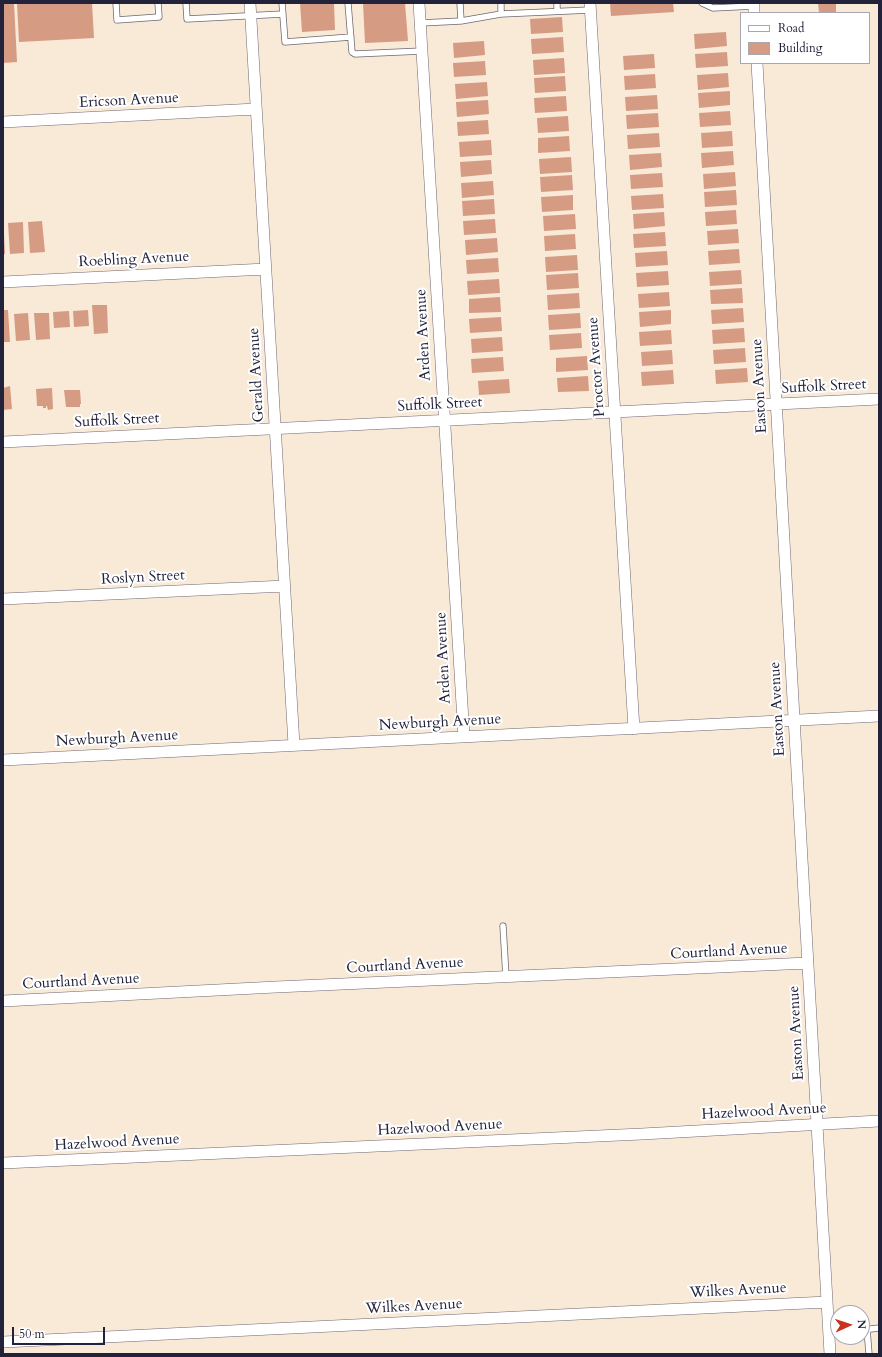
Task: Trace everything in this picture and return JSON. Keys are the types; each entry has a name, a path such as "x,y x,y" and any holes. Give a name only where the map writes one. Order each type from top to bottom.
{"street":[{"name":"Gerald Avenue","path":"250,3 294,745"},
{"name":"Arden Avenue","path":"419,3 464,737"},
{"name":"Proctor Avenue","path":"590,6 634,729"},
{"name":"Easton Avenue","path":"757,64 827,1302 830,1315"},
{"name":"Ericson Avenue","path":"3,122 256,109"},
{"name":"Roebling Avenue","path":"3,282 266,269"},
{"name":"Suffolk Street","path":"3,442 879,399"},
{"name":"Roslyn Street","path":"3,599 285,586"},
{"name":"Newburgh Avenue","path":"3,760 879,716"},
{"name":"Courtland Avenue","path":"3,1001 808,963"},
{"name":"Hazelwood Avenue","path":"3,1164 879,1121"},
{"name":"Wilkes Avenue","path":"3,1342 827,1302"}],"lane":[{"path":"116,3 117,20 159,17 158,3"},
{"path":"186,3 187,19 283,14"},
{"path":"282,3 285,42 351,37"},
{"path":"348,3 352,52 355,54 422,51"},
{"path":"460,3 461,21"},
{"path":"500,3 501,14"},
{"path":"557,3 557,11"},
{"path":"702,3 713,8 754,7"},
{"path":"420,23 461,21 501,14 557,11 590,6"},
{"path":"503,926 506,977"}],"building":[{"path":"3,3 14,3 17,62 3,63"},
{"path":"17,3 92,3 94,38 19,42"},
{"path":"300,3 334,3 335,30 302,32"},
{"path":"363,3 405,3 408,41 365,43"},
{"path":"610,3 673,3 674,12 611,16"},
{"path":"818,3 836,3 836,12 819,12"},
{"path":"562,17 563,32 531,34 530,19"},
{"path":"726,32 727,46 695,49 694,34"},
{"path":"563,37 564,52 532,54 531,39"},
{"path":"484,41 485,55 454,58 453,43"},
{"path":"727,52 728,66 696,68 695,54"},
{"path":"654,54 655,68 624,70 623,56"},
{"path":"564,58 565,73 534,75 533,60"},
{"path":"485,61 486,75 454,77 453,63"},
{"path":"728,73 729,87 698,90 697,75"},
{"path":"655,74 656,88 625,90 624,76"},
{"path":"565,76 566,91 535,93 534,78"},
{"path":"487,82 488,96 456,99 455,84"},
{"path":"730,91 730,105 699,108 698,93"},
{"path":"657,95 658,109 626,111 625,97"},
{"path":"566,96 567,111 535,113 534,98"},
{"path":"488,100 489,114 457,117 456,102"},
{"path":"730,111 731,125 700,127 699,113"},
{"path":"658,113 659,127 627,129 626,115"},
{"path":"568,116 569,131 538,133 537,118"},
{"path":"488,120 489,134 458,136 457,122"},
{"path":"732,131 733,146 702,148 701,133"},
{"path":"659,133 660,147 628,149 627,135"},
{"path":"569,136 570,151 538,153 538,138"},
{"path":"491,140 492,155 460,157 459,142"},
{"path":"733,151 734,165 702,168 701,153"},
{"path":"661,153 662,167 630,170 629,155"},
{"path":"571,157 572,172 540,174 539,159"},
{"path":"491,160 492,174 461,177 460,162"},
{"path":"735,172 736,186 704,189 703,174"},
{"path":"662,173 663,187 631,189 630,175"},
{"path":"572,175 573,190 541,192 540,177"},
{"path":"493,181 494,195 462,198 461,183"},
{"path":"736,190 737,205 705,207 704,192"},
{"path":"663,194 664,208 632,210 631,196"},
{"path":"573,195 573,210 542,212 541,197"},
{"path":"494,199 495,214 463,216 462,201"},
{"path":"736,210 737,224 706,226 705,212"},
{"path":"664,212 665,226 634,229 633,214"},
{"path":"575,214 576,229 544,231 543,216"},
{"path":"495,219 496,233 464,235 463,221"},
{"path":"42,221 45,252 30,253 28,222"},
{"path":"23,222 24,253 10,254 8,223"},
{"path":"738,229 739,243 708,245 707,231"},
{"path":"665,232 666,246 634,248 633,234"},
{"path":"4,234 5,254 3,254"},
{"path":"575,234 576,249 545,251 544,236"},
{"path":"497,238 498,252 466,255 465,240"},
{"path":"739,249 740,263 709,265 708,251"},
{"path":"667,251 668,265 636,267 635,253"},
{"path":"577,255 578,270 546,272 545,257"},
{"path":"498,258 499,272 467,274 466,260"},
{"path":"741,270 742,284 710,286 709,272"},
{"path":"668,271 669,285 637,287 636,273"},
{"path":"578,273 579,288 547,290 546,275"},
{"path":"499,279 500,293 468,295 467,281"},
{"path":"742,288 743,303 711,304 710,290"},
{"path":"669,292 670,306 639,308 638,294"},
{"path":"579,293 580,308 548,310 547,295"},
{"path":"500,297 501,312 469,313 469,299"},
{"path":"92,305 107,305 108,333 94,334"},
{"path":"743,308 744,322 712,324 711,310"},
{"path":"3,310 8,310 10,342 3,342"},
{"path":"88,310 89,326 74,327 73,311"},
{"path":"671,310 671,324 640,327 639,312"},
{"path":"69,311 70,327 54,328 53,312"},
{"path":"28,313 30,340 16,341 14,314"},
{"path":"34,313 49,313 50,339 36,340"},
{"path":"580,313 581,328 549,330 548,315"},
{"path":"501,317 502,331 470,333 469,319"},
{"path":"744,328 745,342 713,344 712,330"},
{"path":"671,330 672,344 640,346 639,332"},
{"path":"581,333 582,348 550,350 549,335"},
{"path":"502,337 503,351 472,353 471,339"},
{"path":"745,348 746,362 714,364 713,350"},
{"path":"672,350 673,364 642,366 641,352"},
{"path":"587,356 588,370 556,372 556,358"},
{"path":"503,357 504,371 472,373 471,359"},
{"path":"747,368 748,382 716,384 715,370"},
{"path":"673,370 674,384 642,386 641,372"},
{"path":"588,376 589,391 558,392 557,378"},
{"path":"509,379 510,393 479,395 478,381"},
{"path":"10,386 12,409 3,410 3,388"},
{"path":"52,388 53,409 48,410 47,406 46,408 43,408 43,406 37,406 36,389"},
{"path":"64,390 80,390 80,407 66,407"}]}
